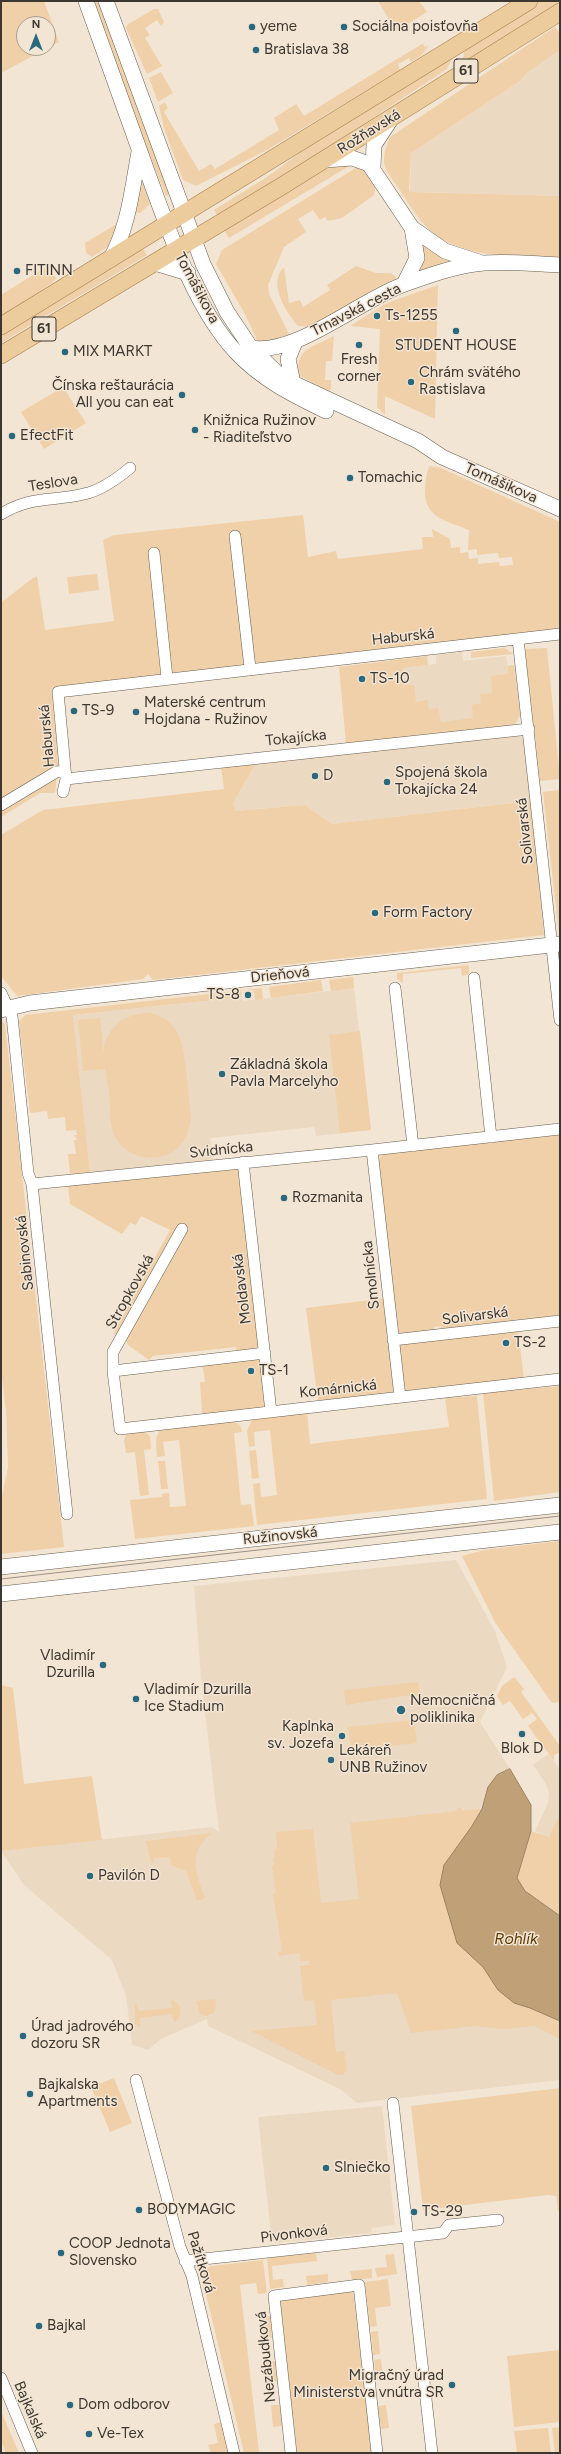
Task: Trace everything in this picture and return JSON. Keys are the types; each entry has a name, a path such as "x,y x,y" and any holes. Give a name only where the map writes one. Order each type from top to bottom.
{"main road":[{"name":"Tomášikova","path":"86,1 176,250 220,332 245,361 268,380 299,398 427,455 442,457"},
{"name":"Tomášikova","path":"106,1 203,264 227,312 251,348 276,372 293,383 418,441 442,457 560,509"},
{"name":"Rožňavská","path":"184,214 529,1"},
{"name":"Rožňavská","path":"176,250 391,119 560,12"},
{"path":"373,167 374,145 391,119"},
{"path":"110,260 120,240 126,221 140,150"},
{"path":"324,160 352,158 373,167 412,228 445,251 484,263"},
{"path":"203,264 202,251 209,230 196,227 192,221 193,213 206,201"},
{"name":"61","path":"1,326 184,214"},
{"path":"404,284 417,258 412,228"},
{"name":"61","path":"1,355 176,250"},
{"path":"155,263 188,273"},
{"name":"Trnavská cesta","path":"251,348 262,350 295,342 404,284 450,270 484,263 560,265"},
{"name":"Trnavská cesta","path":"293,383 288,359 295,342"},
{"name":"Drieňová","path":"5,1009 83,997 556,944"},
{"name":"Ružinovská","path":"1,1567 560,1505"},
{"name":"Ružinovská","path":"1,1594 560,1532"}],"street":[{"name":"Teslova","path":"1,514 16,505 31,500 83,494 93,491 130,468"},
{"path":"235,536 250,668"},
{"path":"154,553 168,678"},
{"name":"Haburská","path":"63,792 66,775 58,692 250,668 560,634"},
{"name":"Solivarská","path":"518,639 556,944 560,1020"},
{"name":"Tokajícka","path":"1,805 56,772 66,775 529,729"},
{"path":"474,978 491,1137"},
{"path":"395,988 413,1146"},
{"name":"Sabinovská","path":"1,993 5,1009 28,1173 32,1184 52,1369 52,1387 67,1514"},
{"name":"Svidnícka","path":"32,1184 413,1146 560,1129"},
{"name":"Smolnícka","path":"372,1150 400,1397"},
{"name":"Moldavská","path":"243,1162 271,1412"},
{"name":"Stropkovská","path":"120,1429 113,1371 113,1352 182,1229"},
{"name":"Solivarská","path":"394,1340 560,1321"},
{"path":"113,1371 265,1353"},
{"name":"Komárnická","path":"120,1429 560,1379"},
{"name":"Pažítková","path":"136,2080 180,2248 192,2276 234,2453"},
{"path":"393,2103 406,2236 432,2453"},
{"name":"Pivonková","path":"185,2261 442,2233 449,2225 498,2220"},
{"name":"Nezábudková","path":"291,2453 274,2296 359,2286 377,2453"},
{"name":"Bajkalská","path":"1,2378 32,2453"}],"shaded area":[{"path":"1,1 44,1 49,16 16,16 16,56 33,56 1,73"},
{"path":"91,1 101,1 171,193 166,196 123,89"},
{"path":"378,1 419,1 427,12 396,31"},
{"path":"538,1 560,1 560,6 459,66 464,56 463,48"},
{"path":"154,9 158,9 164,22 161,26 157,20 145,28 150,35 145,38 162,66 147,74 126,28 127,25"},
{"path":"555,27 560,34 560,50 528,72 520,81 411,153 409,189 410,192 560,196 560,257 511,256 477,252 447,242 433,233 424,224 387,172 384,155 390,137"},
{"path":"56,34 59,42 56,44"},
{"path":"425,42 423,44 425,47 429,45 422,55 411,62 409,58 398,64 400,70 267,150 196,186 183,180 164,128 159,106 165,102 168,108 164,112 199,171 211,164 215,169 279,130 274,118 296,104 304,116"},
{"path":"560,50 560,196 410,192 411,153 520,81 528,72"},
{"path":"454,55 447,69 298,167 218,217 214,210 267,177 350,116"},
{"path":"161,72 173,93 158,102 149,78"},
{"path":"356,162 229,238 224,230 327,167"},
{"path":"359,166 362,166 376,185 374,195 342,218 328,221 325,217 320,220 313,210 298,219 306,232 284,247 268,285 269,294 289,334 287,339 258,342 245,314 216,264 222,250"},
{"path":"141,180 150,204 140,213 135,213"},
{"path":"118,223 111,245 92,257 86,253 85,243"},
{"path":"421,241 458,262 418,275 422,265"},
{"path":"141,246 147,255 1,343 1,334"},
{"path":"356,266 376,273 391,273 397,278 315,327 298,326 288,313 280,297 278,289 277,281 279,274 284,267 289,303 300,300 303,307 330,290 327,285"},
{"path":"46,267 56,278 52,283 1,317 1,295"},
{"path":"438,285 435,419 385,396 385,415 377,407 380,329 350,326 387,303"},
{"path":"334,336 332,361 326,361 325,380 331,380 331,390 328,391 300,376 298,367 299,360 307,350"},
{"path":"63,387 86,423 44,449 21,412"},
{"path":"430,466 441,468 560,522 560,630 52,689 58,764 55,793 40,793 1,817 1,602 37,576 45,630 114,621 103,540 114,535 303,515 308,557 336,551 338,559 423,549 422,537 433,537 432,529 450,539 451,548 460,547 460,553 468,552 469,559 478,558 478,564 499,562 500,566 513,565 512,557 499,558 498,553 477,555 477,549 468,550 469,530 444,520 432,512 425,497 426,479"},
{"path":"97,574 99,590 69,594 67,577"},
{"path":"505,648 513,654 471,658 471,652"},
{"path":"547,648 560,779 540,781 525,649"},
{"path":"462,652 463,661 506,656 508,666 514,665 520,715 517,722 513,725 365,742 402,668 436,664 436,655"},
{"path":"427,656 428,665 402,668 404,685 414,685 416,702 428,700 429,709 438,708 441,722 473,718 472,705 481,703 480,694 492,693 491,676 508,674 508,666 514,665 520,715 513,725 346,744 339,667"},
{"name":"Spojená škola Tokajícka 24","path":"519,734 524,739 531,801 332,824 305,805 236,811 233,803 256,763"},
{"path":"256,763 233,803 236,811 305,805 332,824 531,801 544,935 153,980 148,974 143,979 17,996 1,976 1,835 43,810 224,789 221,766"},
{"path":"560,790 560,934 559,934 543,792"},
{"path":"469,965 469,974 462,976 461,968 403,974 403,983 397,979 397,973"},
{"path":"353,977 354,988 331,991 329,980"},
{"path":"321,980 323,991 271,998 269,987"},
{"path":"262,988 263,999 255,1000 253,990 241,991 242,997 73,1015 90,1172 70,1174 68,1154 76,1154 74,1140 77,1140 74,1135 77,1135 76,1130 66,1131 65,1117 48,1119 47,1111 30,1113 19,1022 25,1015"},
{"name":"Základná škola Pavla Marcelyho","path":"354,988 371,1130 316,1136 314,1127 210,1138 213,1160 90,1172 73,1015 242,997 243,1001"},
{"path":"151,1013 169,1022 179,1035 182,1043 187,1077 191,1117 187,1134 177,1149 166,1155 150,1158 135,1155 128,1151 117,1140 113,1132 109,1090 104,1063 104,1047 110,1032 121,1021 135,1015"},
{"path":"100,1018 105,1069 83,1071 78,1020"},
{"path":"1,1021 5,1024 64,1547 1,1554 1,1502 8,1467 6,1411 1,1369"},
{"path":"360,1031 371,1130 340,1133 329,1035"},
{"path":"560,1133 560,1315 544,1317 545,1321 489,1327 488,1323 466,1325 466,1330 442,1332 441,1326 434,1327 435,1333 402,1337 398,1334 378,1160 382,1154"},
{"path":"241,1168 263,1351 237,1354 236,1347 153,1356 149,1360 128,1345 125,1338 113,1334 170,1230 141,1216 136,1225 130,1223 122,1234 70,1204 68,1185"},
{"path":"386,1298 396,1393 318,1401 306,1308"},
{"path":"518,1328 524,1380 402,1393 396,1342"},
{"path":"263,1355 269,1410 207,1417 202,1412 200,1382 205,1382 202,1363"},
{"path":"560,1386 560,1492 494,1501 483,1393"},
{"path":"477,1396 487,1499 257,1525 253,1484 260,1483 261,1497 277,1495 270,1430 254,1432 255,1446 249,1447 247,1431 252,1420 307,1412 310,1444 449,1427 445,1398"},
{"path":"233,1421 240,1425 242,1432 234,1433 241,1505 251,1504 254,1526 135,1539 130,1500 162,1497 162,1494 169,1493 170,1507 186,1506 179,1440 163,1442 165,1456 157,1457 156,1438 159,1432 162,1429"},
{"path":"144,1430 150,1436 151,1449 144,1450 149,1495 140,1496 135,1452 126,1453 124,1440 127,1433"},
{"path":"256,1450 259,1478 252,1479 249,1451"},
{"path":"158,1461 165,1461 168,1489 161,1489"},
{"path":"560,1541 560,1702 552,1703 496,1624 462,1556 484,1550"},
{"path":"456,1560 495,1631 507,1667 480,1722 510,1769 497,1775 472,1826 444,1865 514,2003 560,2021 560,2080 357,2103 340,2089 208,2026 207,2019 161,2039 148,2050 132,2045 126,1996 112,1960 24,1885 1,1851 211,1827 219,1832 201,1678 194,1586"},
{"path":"514,1677 524,1689 521,1692 560,1746 560,1752 554,1755 554,1761 528,1726 537,1719 532,1713 523,1719 510,1701 503,1705 497,1696 502,1686"},
{"path":"418,1682 420,1696 403,1696 346,1705 344,1690"},
{"path":"1,1685 13,1688 24,1784 92,1776 102,1840 1,1851"},
{"path":"414,1720 417,1743 351,1750 348,1727"},
{"path":"548,1754 560,1769 560,1813 549,1838 535,1831 548,1803 549,1793 546,1784 533,1765"},
{"path":"457,1808 461,1808 462,1811 482,1809 472,1826 444,1865 440,1885 457,1943 483,1967 498,1990 514,2003 560,2021 560,2039 535,2026 503,2029 476,2026 411,2033 397,1993 331,2000 336,2052 344,2051 347,2070 343,2075 338,2075 251,2031 317,2025 314,2000 304,2001 300,1966 309,1965 309,1961 300,1961 300,1953 278,1956 278,1952 282,1951 273,1894 276,1894 272,1866 274,1865 274,1852 277,1847 276,1832 313,1829 321,1903 359,1899 350,1823 457,1811"},
{"path":"560,1813 560,1916 525,1891 517,1878 531,1831 549,1837"},
{"path":"212,1833 199,1847 197,1854 196,1871 205,1897 202,1900 197,1900 186,1871 171,1865 170,1857 154,1858 154,1863 151,1862 146,1841"},
{"path":"215,1999 216,2007 214,2013 206,2016 200,2014 196,2001"},
{"path":"171,2000 177,2003 180,2009 179,2018 174,2022 172,2014 140,2018 140,2027 135,2024 136,2003 139,2011 172,2008"},
{"path":"114,2078 132,2123 110,2132 91,2087"},
{"path":"560,2088 560,2211 558,2211 556,2196 548,2195 423,2210 411,2106"},
{"name":"Slniečko","path":"382,2106 395,2225 371,2228 372,2233 275,2243 271,2235 258,2117"},
{"path":"316,2253 317,2261 272,2266 273,2280 283,2279 284,2287 270,2289 267,2258"},
{"path":"394,2254 397,2274 377,2277 375,2268 387,2267 385,2255"},
{"path":"263,2260 267,2293 258,2294 256,2283 240,2285 259,2453 244,2453 202,2277 206,2268 212,2266"},
{"path":"372,2269 372,2278 352,2280 350,2271"},
{"path":"328,2274 328,2282 307,2285 306,2276"},
{"path":"388,2279 391,2306 375,2308 377,2326 370,2327 365,2282"},
{"path":"353,2290 372,2453 297,2453 280,2299"},
{"path":"260,2316 270,2316 272,2337 263,2338"},
{"path":"378,2331 380,2354 373,2355 371,2332"},
{"path":"560,2350 560,2422 514,2427 507,2356"},
{"path":"381,2359 383,2377 391,2378 376,2380 374,2360"},
{"path":"265,2361 275,2361 277,2381 268,2383"},
{"path":"271,2405 280,2405 282,2426 273,2427"},
{"path":"386,2405 389,2428 381,2429 378,2406"},
{"path":"1,2411 19,2453 6,2453 1,2441"},
{"path":"223,2422 230,2453 211,2453 208,2445 218,2443 214,2424"},
{"path":"560,2427 560,2453 555,2453 552,2428"},
{"path":"548,2428 551,2453 517,2453 514,2431"}],"water":[{"name":"Rohlík","path":"510,1769 531,1805 531,1831 517,1878 525,1891 560,1916 560,2021 514,2003 498,1990 483,1967 457,1943 440,1885 444,1865 472,1826 482,1809 488,1787 497,1775"}],"tram line":[{"path":"1,1579 560,1516"}],"place":[{"name":"yeme","path":"252,27"},
{"name":"Sociálna poisťovňa","path":"344,27"},
{"name":"Bratislava 38","path":"256,50"},
{"name":"FITINN","path":"17,271"},
{"name":"Ts-1255","path":"377,316"},
{"name":"STUDENT HOUSE","path":"456,331"},
{"name":"Fresh corner","path":"359,345"},
{"name":"MIX MARKT","path":"65,352"},
{"name":"Chrám svätého Rastislava","path":"411,382"},
{"name":"Čínska reštaurácia All you can eat","path":"182,395"},
{"name":"Knižnica Ružinov - Riaditeľstvo","path":"195,430"},
{"name":"EfectFit","path":"12,436"},
{"name":"Tomachic","path":"350,478"},
{"name":"TS-10","path":"362,679"},
{"name":"TS-9","path":"74,711"},
{"name":"Materské centrum Hojdana - Ružinov","path":"136,712"},
{"name":"D","path":"315,776"},
{"name":"Spojená škola Tokajícka 24","path":"387,782"},
{"name":"Form Factory","path":"375,913"},
{"name":"TS-8","path":"248,995"},
{"name":"Základná škola Pavla Marcelyho","path":"222,1074"},
{"name":"Rozmanita","path":"284,1198"},
{"name":"TS-2","path":"506,1343"},
{"name":"TS-1","path":"251,1371"},
{"name":"Vladimír Dzurilla","path":"103,1665"},
{"name":"Vladimír Dzurilla Ice Stadium","path":"136,1699"},
{"name":"Nemocničná poliklinika","path":"401,1710"},
{"name":"Blok D","path":"522,1734"},
{"name":"Kaplnka sv. Jozefa","path":"342,1736"},
{"name":"Lekáreň UNB Ružinov","path":"331,1760"},
{"name":"Pavilón D","path":"90,1876"},
{"name":"Úrad jadrového dozoru SR","path":"23,2036"},
{"name":"Bajkalska Apartments","path":"30,2094"},
{"name":"Slniečko","path":"326,2168"},
{"name":"BODYMAGIC","path":"139,2210"},
{"name":"TS-29","path":"414,2212"},
{"name":"COOP Jednota Slovensko","path":"61,2253"},
{"name":"Bajkal","path":"39,2326"},
{"name":"Migračný úrad Ministerstva vnútra SR","path":"452,2385"},
{"name":"Dom odborov","path":"70,2405"},
{"name":"Ve-Tex","path":"89,2434"}]}
